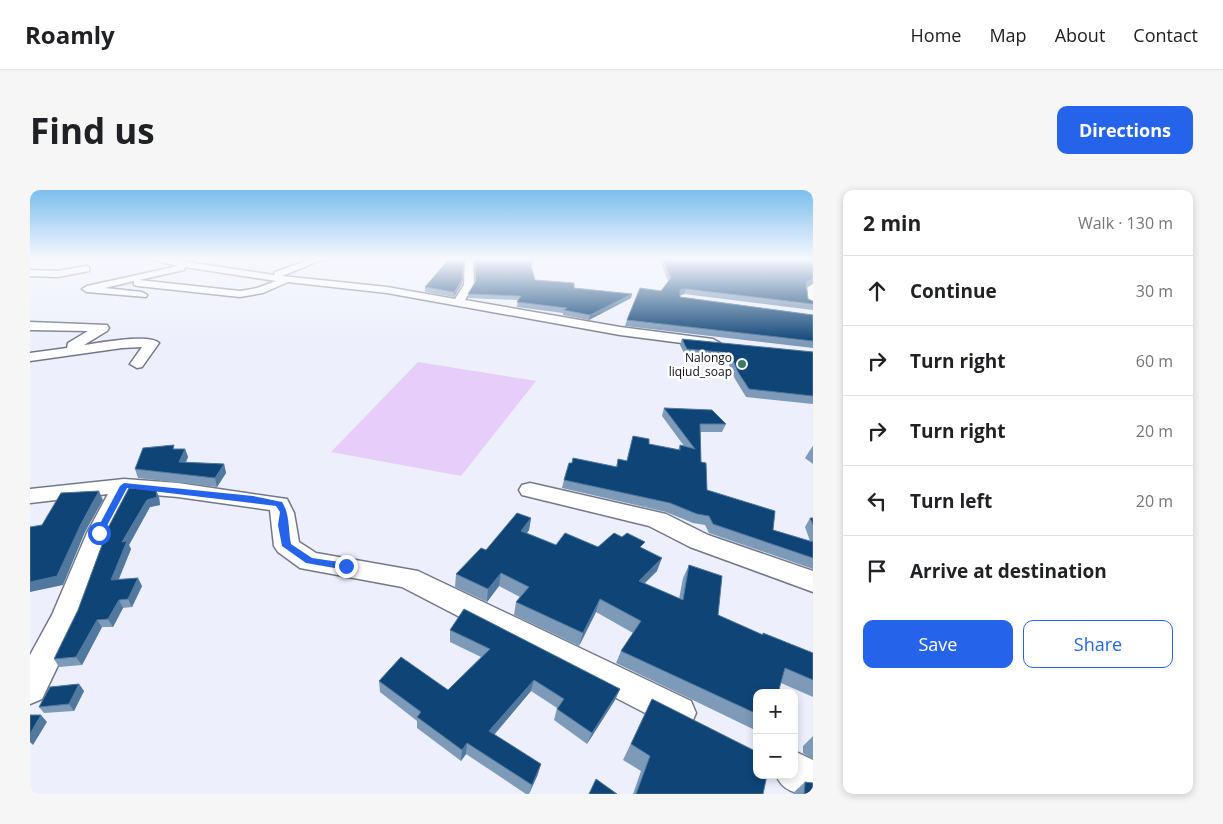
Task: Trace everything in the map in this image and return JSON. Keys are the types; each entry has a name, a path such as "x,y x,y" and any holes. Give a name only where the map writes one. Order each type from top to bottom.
{"street":[{"path":"96,287 87,289 142,295"},
{"path":"181,287 240,294 269,287"},
{"path":"363,287 620,331 724,344"},
{"path":"458,302 468,287"},
{"path":"809,302 810,289 813,287"},
{"path":"30,326 103,328 60,353"},
{"path":"30,357 122,344 152,343 136,364"},
{"path":"31,497 124,486 253,499 279,504 284,512 282,525 287,546 309,561 408,578 699,724"},
{"path":"30,688 66,617 99,533 124,486"},
{"path":"530,490 657,520 699,541 813,582"},
{"path":"798,774 813,781"}],"shaded area":[{"path":"418,362 536,381 461,476 331,452"}],"building":[{"path":"426,287 457,287 454,292"},
{"path":"472,287 574,287 632,294 590,315 564,310 567,308 517,302 521,296 468,294"},
{"path":"664,287 807,287 808,299 813,301 813,304 686,289 680,290 680,297 813,315 813,341 627,320 640,288 661,291"},
{"path":"682,339 813,352 813,396 749,389 738,372 730,353 687,349"},
{"path":"664,408 712,410 726,424 700,424 701,462 706,463 707,490 775,511 773,530 813,542 813,558 713,524 709,516 697,514 670,503 564,480 569,463 572,463 573,458 617,467 618,459 627,461 633,436 649,439 649,444 680,450 680,445 695,449"},
{"path":"174,445 173,449 185,449 179,462 224,464 215,478 135,469 143,448"},
{"path":"129,488 156,490 157,497 147,500 122,542 127,541 111,580 138,578 128,599 119,600 108,619 97,620 76,657 54,659 78,610 109,526"},
{"path":"99,491 81,524 57,576 30,582 30,527 42,525 61,493"},
{"path":"517,513 531,518 521,531 556,545 565,533 598,547 614,533 622,537 627,533 645,542 640,547 662,558 639,581 683,600 689,565 722,576 718,615 763,635 763,633 813,653 813,680 785,668 779,689 753,689 753,712 621,651 641,621 600,599 583,633 516,602 529,587 501,573 488,589 456,574 481,548 486,550"},
{"path":"464,609 620,689 592,733 557,709 564,699 534,680 489,731 541,764 532,785 467,743 462,750 417,717 421,712 379,681 401,657 448,690 490,649 450,630"},
{"path":"79,684 69,704 39,707 50,687"},
{"path":"652,699 753,750 753,779 766,779 763,794 636,794 650,756 631,744"},
{"path":"30,715 41,715 30,734"},
{"path":"596,779 617,794 589,794"},
{"path":"805,782 813,783 813,794 804,794"}],"place":[{"name":"Nalongo liqiud_soap","path":"742,364"}],"route":[{"path":"99,533 124,486 152,487 253,499 279,504 284,512 282,525 287,546 309,561 346,566"}]}
